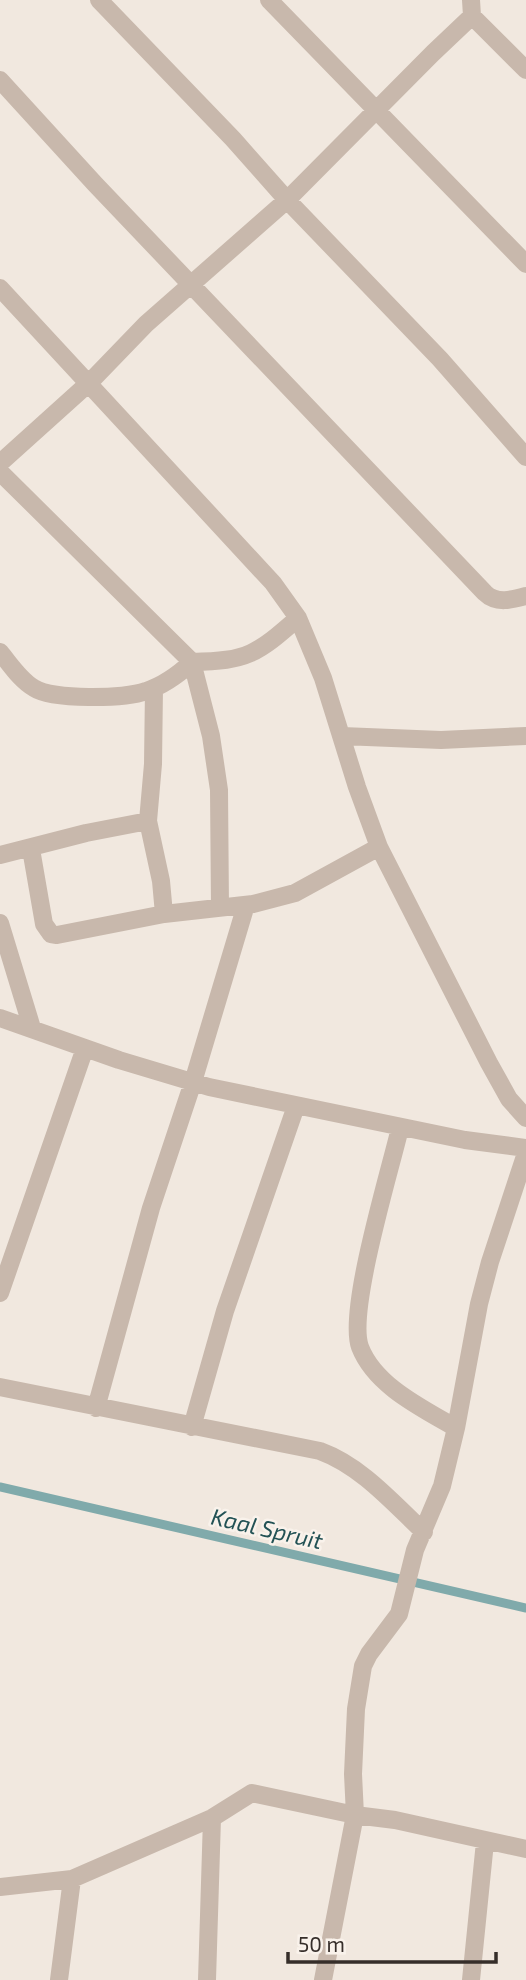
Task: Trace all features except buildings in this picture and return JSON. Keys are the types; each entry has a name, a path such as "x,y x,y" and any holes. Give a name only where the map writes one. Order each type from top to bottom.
{"street":[{"path":"99,0 440,359 526,457"},
{"path":"269,0 526,264"},
{"path":"0,463 90,382 146,324 287,200 433,53 472,8 526,70"},
{"path":"0,80 95,184 491,599 509,600 526,596"},
{"path":"0,288 90,382 273,583 299,618 323,678 379,847 489,1063 509,1099 526,1118"},
{"path":"0,471 192,662 211,736 219,790 220,908"},
{"path":"0,652 26,682 43,692 119,696 154,688 192,662 238,659 267,645 299,618"},
{"path":"154,688 153,764 148,821 161,881 164,914"},
{"path":"342,736 441,740 526,736"},
{"path":"0,855 86,833 148,821"},
{"path":"31,849 44,924 51,934 57,935 164,914 246,905 295,893 379,847"},
{"path":"96,1408 151,1208 193,1082 246,905"},
{"path":"0,923 32,1028"},
{"path":"0,1018 193,1082 400,1128 526,1148"},
{"path":"0,1293 85,1048"},
{"path":"192,1427 225,1311 296,1106"},
{"path":"400,1128 357,1309 356,1327 360,1346 369,1363 382,1378 405,1397 456,1428"},
{"path":"323,1980 355,1815 353,1774 356,1709 363,1666 399,1614 415,1550 442,1486 456,1428 479,1304 526,1153"},
{"path":"0,1387 320,1451 337,1457 360,1473 424,1532"},
{"path":"0,1887 72,1880 212,1818 252,1793 355,1815 396,1820 526,1849"},
{"path":"207,1980 212,1818"},
{"path":"471,1980 485,1842"},
{"path":"59,1980 72,1880"}],"waterway":[{"name":"Kaal Spruit","path":"0,1487 526,1608"}]}
